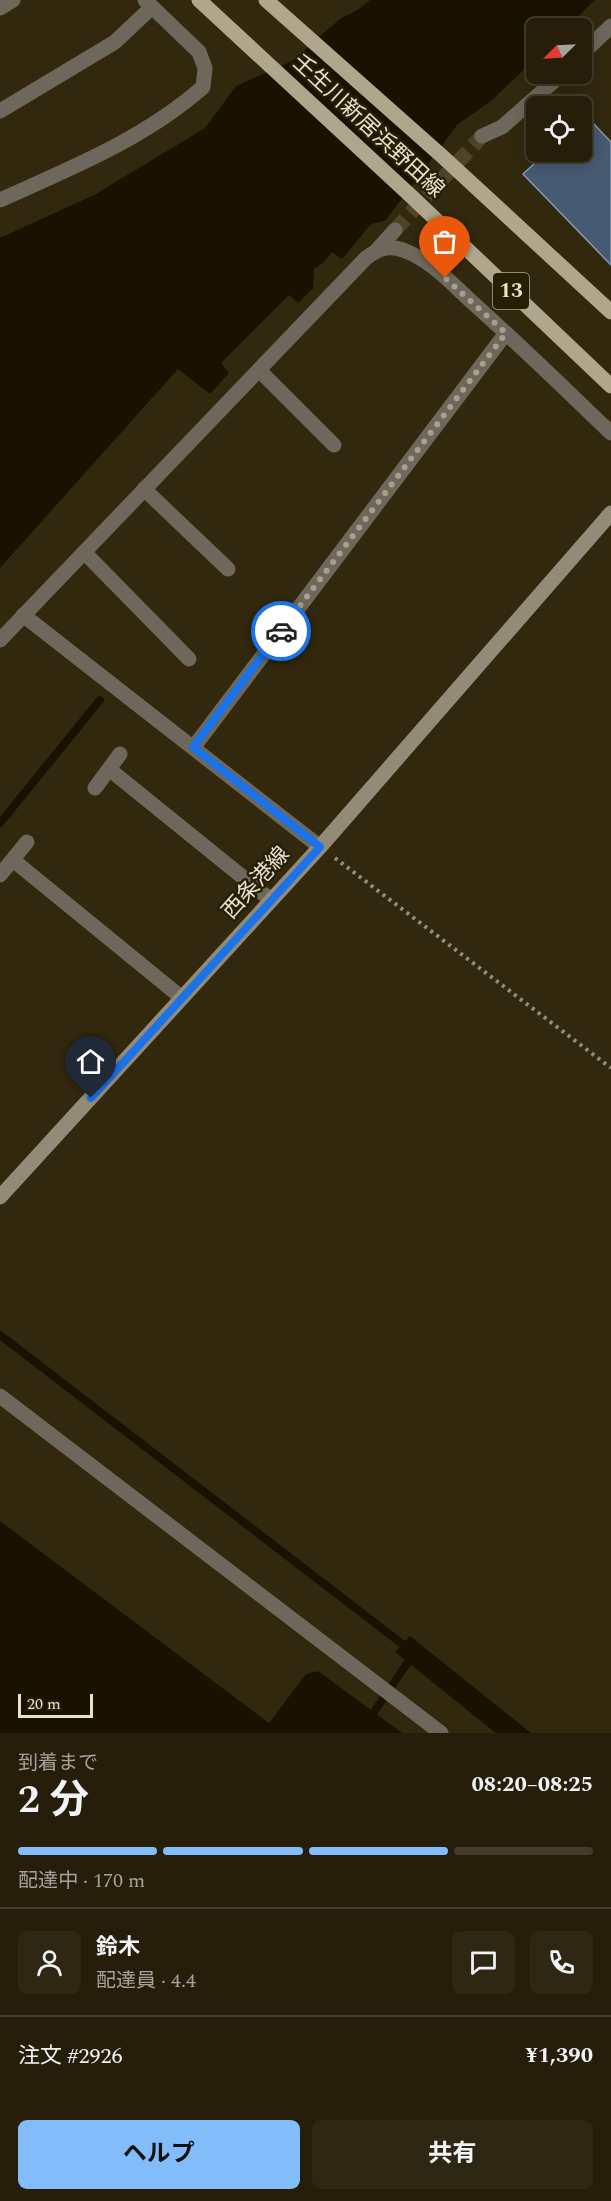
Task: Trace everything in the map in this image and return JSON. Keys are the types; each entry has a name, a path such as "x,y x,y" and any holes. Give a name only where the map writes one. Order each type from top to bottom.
{"main road":[{"name":"壬生川新居浜野田線","path":"199,0 411,196 611,386"},
{"name":"壬生川新居浜野田線","path":"266,0 443,157 611,312"},
{"name":"西条港線","path":"0,1197 320,847 611,513"}],"street":[{"path":"0,8 13,0"},
{"path":"0,111 115,42 149,3 199,52 205,68 203,87 179,108 128,140 0,200"},
{"path":"592,44 611,26"},
{"path":"482,136 502,127 551,84"},
{"path":"0,640 395,230"},
{"path":"377,250 387,247 402,249 429,264 506,333 611,433"},
{"path":"193,747 506,333"},
{"path":"259,370 334,445"},
{"path":"144,489 228,569"},
{"path":"84,552 189,659"},
{"path":"23,615 320,847"},
{"path":"95,788 120,754"},
{"path":"109,769 271,900"},
{"path":"0,875 27,842"},
{"path":"13,860 182,998"},
{"path":"0,1396 441,1733"}],"path":[{"path":"320,847 611,1068"}],"shaded area":[{"path":"370,0 595,0 576,18 526,18 526,68 491,101 458,124 385,221 371,224 342,259 332,252 323,263 314,269 313,288 298,303 289,295 221,363 229,373 210,394 178,369 0,568 0,238 94,195 205,128 236,86 292,61 340,19"},
{"path":"0,1521 269,1723 306,1674 318,1671 402,1733 0,1733"},
{"path":"410,1636 531,1733 496,1733 492,1730 395,1652"}],"building":[{"path":"592,124 611,142 611,265 523,174 536,162 592,162"}],"waterway":[{"path":"0,823 100,700"},
{"path":"0,1335 414,1653 374,1712"}],"tunnel":[{"path":"395,230 482,136"}],"way so far":[{"path":"281,631 506,333 445,278"}],"route":[{"path":"91,1098 320,847 193,747 281,631"}]}
